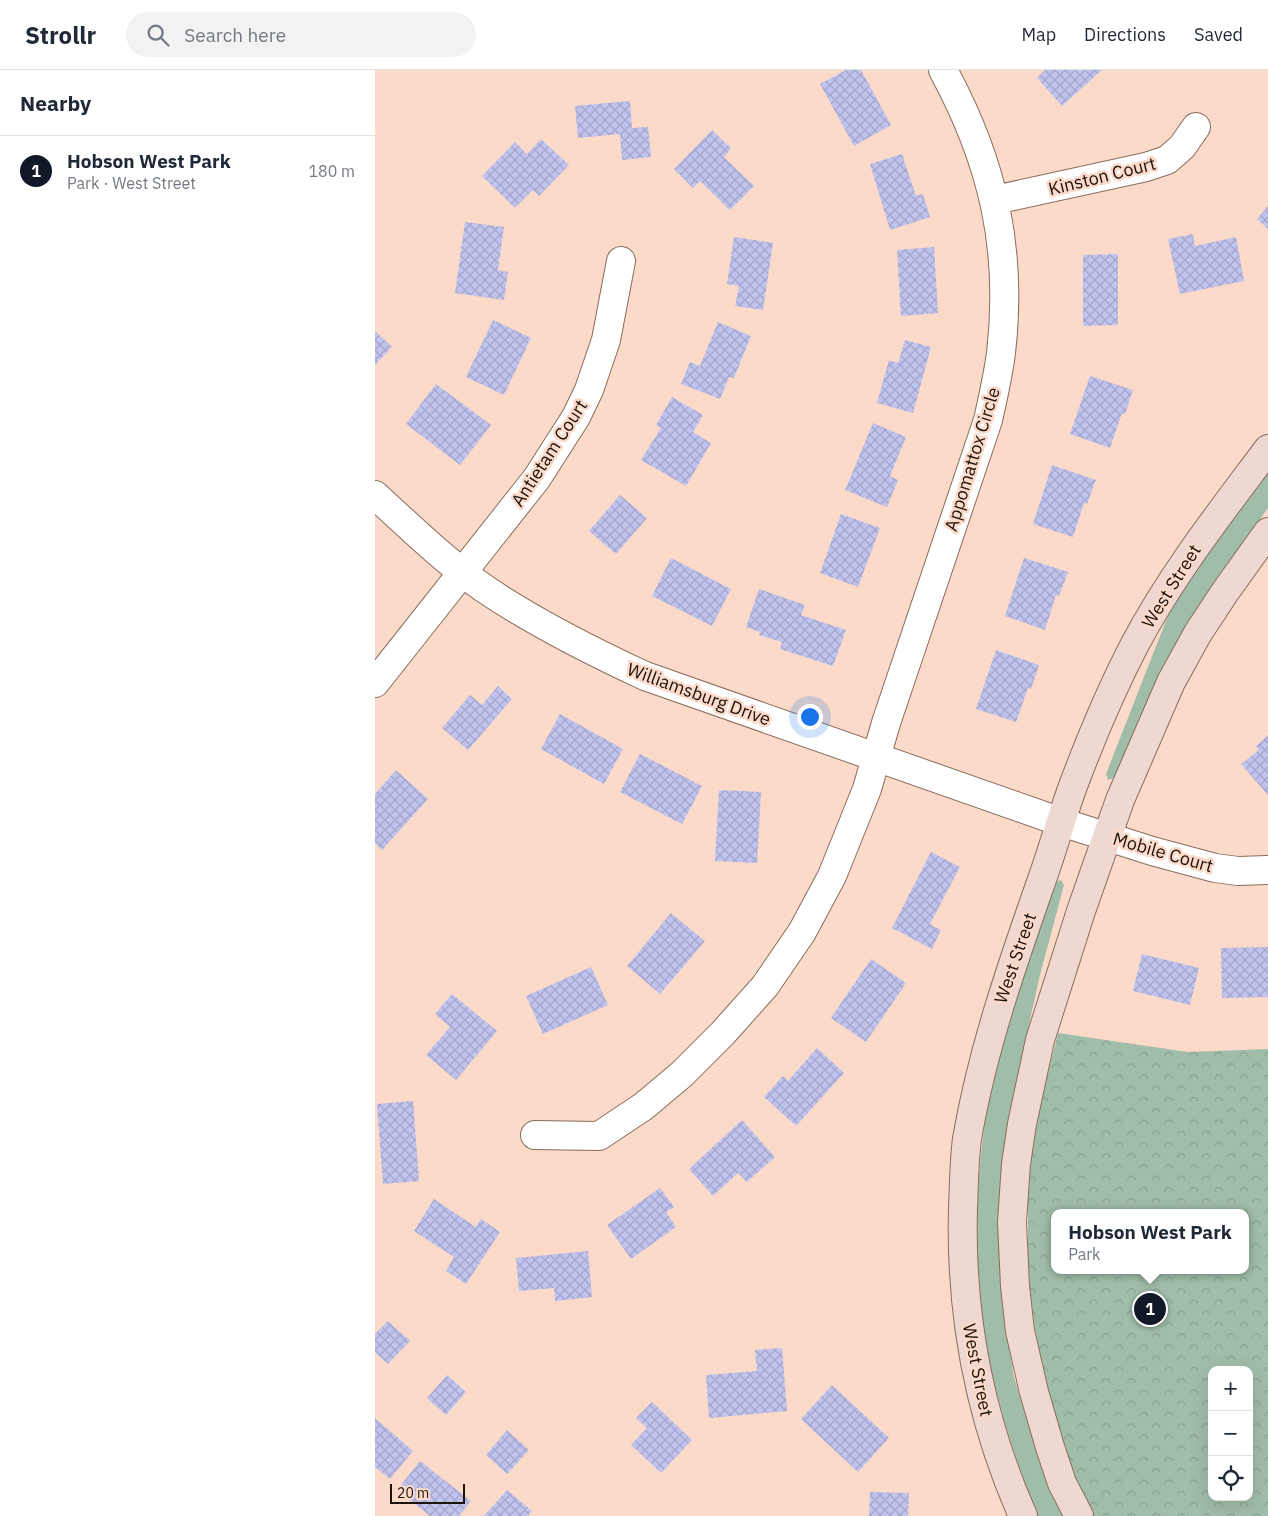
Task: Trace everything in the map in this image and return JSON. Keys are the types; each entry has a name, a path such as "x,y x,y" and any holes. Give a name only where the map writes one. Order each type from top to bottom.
{"street":[{"name":"Appomattox Circle","path":"535,1135 599,1136 644,1106 682,1074 723,1033 765,986 802,932 832,876 867,789 886,723 987,420 996,385 1001,354 1005,280 1002,240 995,200 980,149 962,105 943,70"},
{"name":"Kinston Court","path":"995,200 1146,167 1167,160 1182,147 1196,127"},
{"name":"Antietam Court","path":"375,683 537,478 577,417 589,390 606,340 621,261"},
{"name":"West Street","path":"1023,1516 1009,1485 993,1438 979,1382 967,1316 962,1247 964,1189 969,1133 978,1084 998,1006 1053,850 1061,822 1094,733 1135,644 1161,600 1193,549 1268,449"},
{"name":"Williamsburg Drive","path":"375,495 434,549 481,586 539,623 587,650 645,676 1061,822"},
{"path":"1079,1516 1062,1483 1050,1447 1034,1392 1020,1330 1015,1286 1012,1222 1016,1164 1022,1124 1040,1040 1081,911 1120,800 1175,674 1198,633 1268,532"},
{"name":"Mobile Court","path":"1061,822 1152,851 1215,868 1238,871 1268,870"}],"green space":[{"path":"1268,471 1268,508 1194,614 1157,678 1114,778 1108,780 1106,774 1171,608"},
{"path":"1061,880 1064,885 1040,975 1015,1087 1002,1159 999,1200 1001,1277 1014,1377 1035,1447 1063,1516 1037,1516 1007,1430 990,1363 983,1323 979,1282 978,1199 986,1117 994,1074 1023,979 1055,885"},
{"path":"1058,1033 1188,1052 1268,1049 1268,1516 1094,1516 1072,1471 1051,1409 1037,1347 1028,1271 1028,1182 1039,1109"}],"building":[{"path":"846,70 861,70 891,125 854,146 820,84"},
{"path":"1045,70 1102,70 1062,106 1037,78"},
{"path":"630,101 632,128 648,127 651,157 622,160 620,134 578,138 575,106"},
{"path":"712,130 731,148 724,157 754,186 730,210 700,181 693,188 674,169"},
{"path":"541,139 569,165 539,196 533,190 515,208 482,176 515,142 527,154"},
{"path":"902,154 916,196 923,194 930,217 890,230 870,164"},
{"path":"1268,206 1268,229 1257,219"},
{"path":"465,222 504,227 498,270 508,272 504,300 455,293"},
{"path":"1193,234 1195,246 1236,237 1244,281 1180,294 1168,239"},
{"path":"734,237 773,243 763,310 735,306 739,286 727,284"},
{"path":"934,247 938,313 901,316 897,250"},
{"path":"1118,254 1118,325 1083,326 1083,255"},
{"path":"493,320 531,338 504,395 466,377"},
{"path":"718,322 751,336 734,378 729,377 720,399 681,384 690,362 700,366"},
{"path":"375,331 392,347 375,365"},
{"path":"905,340 931,347 913,413 877,403 889,360 898,363"},
{"path":"1090,376 1133,390 1125,414 1122,413 1110,448 1070,434"},
{"path":"436,384 491,425 460,465 406,424"},
{"path":"672,397 703,415 693,432 711,443 686,486 641,460 661,428 656,425"},
{"path":"873,423 906,437 890,476 898,480 887,507 845,490"},
{"path":"1052,465 1096,480 1087,504 1084,503 1073,537 1033,524"},
{"path":"620,495 647,518 616,554 589,531"},
{"path":"841,514 880,528 858,587 820,573"},
{"path":"671,558 731,589 712,626 652,596"},
{"path":"1024,558 1068,572 1059,596 1056,595 1045,630 1005,616"},
{"path":"759,589 805,605 801,615 846,630 833,666 780,649 782,642 759,635 760,632 746,627"},
{"path":"996,650 1039,665 1031,689 1028,688 1016,722 976,709"},
{"path":"498,686 512,699 468,750 442,728 470,695 482,705"},
{"path":"560,714 623,749 604,784 541,749"},
{"path":"1268,735 1268,795 1241,764 1259,750 1256,746"},
{"path":"640,754 702,786 682,824 620,792"},
{"path":"396,770 428,799 382,850 375,843 375,794"},
{"path":"719,790 761,792 757,863 715,861"},
{"path":"931,852 960,867 930,924 941,930 932,949 892,928"},
{"path":"671,913 705,941 660,994 627,966"},
{"path":"1268,947 1268,997 1222,998 1221,948"},
{"path":"1142,954 1199,968 1190,1005 1133,991"},
{"path":"871,959 906,983 866,1042 831,1018"},
{"path":"591,967 608,1005 543,1034 526,996"},
{"path":"452,994 497,1031 456,1080 426,1055 450,1027 435,1014"},
{"path":"817,1048 844,1073 796,1126 764,1097 783,1076 788,1081"},
{"path":"413,1101 419,1181 383,1184 377,1104"},
{"path":"742,1120 775,1157 747,1182 738,1173 713,1196 689,1169"},
{"path":"660,1188 674,1207 666,1212 676,1227 631,1259 607,1225"},
{"path":"434,1199 476,1227 481,1219 500,1232 466,1284 446,1271 454,1257 414,1231"},
{"path":"588,1251 592,1297 555,1301 554,1288 519,1291 516,1258"},
{"path":"388,1321 410,1341 388,1364 375,1352 375,1334"},
{"path":"782,1348 787,1411 709,1418 706,1375 757,1371 755,1350"},
{"path":"447,1375 466,1392 446,1415 427,1398"},
{"path":"832,1385 889,1438 858,1472 801,1419"},
{"path":"652,1402 692,1440 661,1473 631,1445 647,1428 636,1418"},
{"path":"375,1418 413,1451 390,1479 375,1467"},
{"path":"507,1430 529,1450 507,1474 486,1455"},
{"path":"420,1461 471,1501 459,1516 430,1516 397,1490"},
{"path":"507,1490 532,1511 528,1516 484,1516"},
{"path":"870,1492 909,1493 908,1516 869,1516"}],"place":[{"name":"Hobson West Park","path":"1150,1309"}]}
